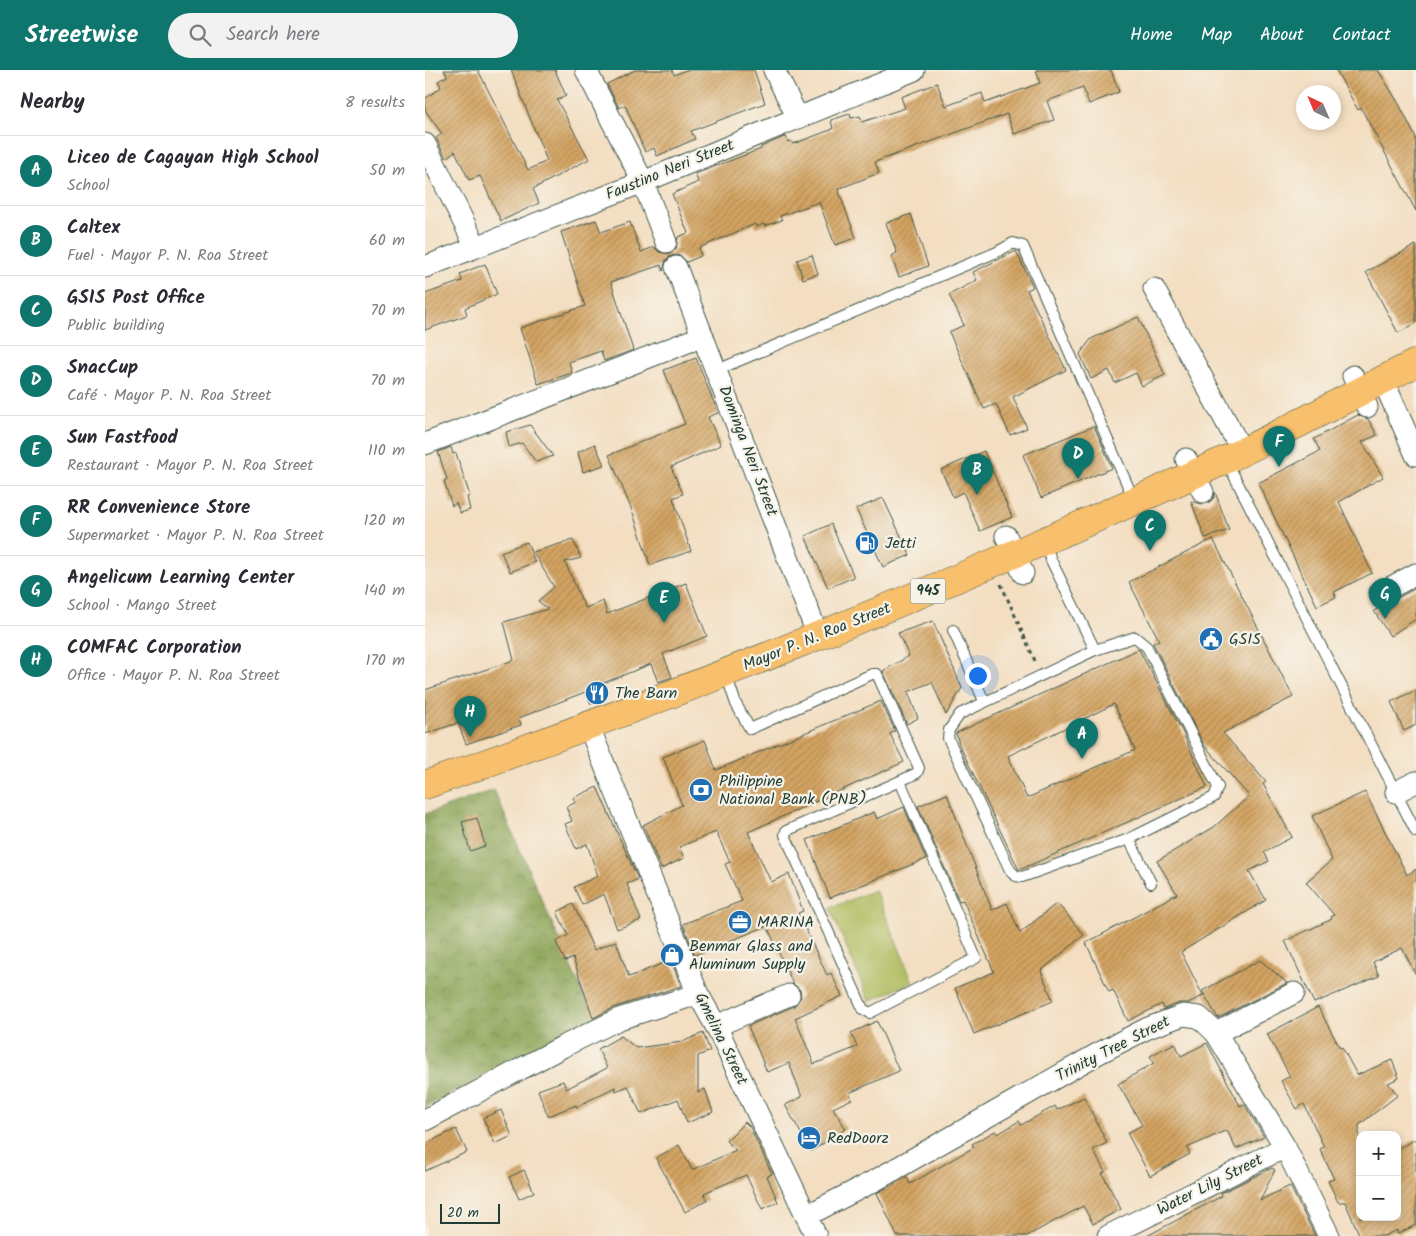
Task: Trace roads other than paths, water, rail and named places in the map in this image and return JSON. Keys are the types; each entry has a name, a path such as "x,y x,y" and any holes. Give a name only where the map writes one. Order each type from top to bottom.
{"main road":[{"name":"Mayor P. N. Roa Street","path":"425,786 589,727 726,674 1009,557 1194,475 1416,363"}],"street":[{"path":"586,70 643,182 666,242"},
{"path":"774,70 797,118"},
{"name":"Faustino Neri Street","path":"425,267 643,182 914,70"},
{"path":"425,144 476,247"},
{"name":"Dominga Neri Street","path":"676,266 818,636"},
{"path":"1154,289 1233,455"},
{"path":"425,444 703,336"},
{"path":"1366,388 1416,455"},
{"path":"1380,593 1416,574"},
{"name":"Gmelina Street","path":"589,727 698,994 716,1026 816,1236"},
{"path":"1395,792 1416,782"},
{"path":"425,1120 619,1019 698,994"},
{"path":"1216,1033 1294,994"},
{"path":"716,1026 789,995"},
{"name":"Trinity Tree Street","path":"806,1216 876,1180 1099,1053 1148,1028 1183,1015 1199,1017 1216,1033 1285,1147 1329,1236"},
{"name":"Water Lily Street","path":"1108,1236 1285,1147"}],"lane":[{"path":"717,370 988,256 1013,243 1018,244 1023,246 1135,501"},
{"path":"1233,455 1416,832"},
{"path":"1045,540 1051,560 1095,650"},
{"path":"953,630 984,702"},
{"path":"1135,637 1142,640 1218,787 1214,797 1129,839 1022,877 1016,876 1010,870 947,738 949,730 960,714 1095,650 1135,637"},
{"path":"726,674 736,704 750,729 872,674 877,674 919,768 917,773 786,831 785,835 863,1009 870,1013 976,958 900,781"},
{"path":"1129,839 1151,884"}],"place":[{"name":"RR Convenience Store","path":"1279,467"},
{"name":"SnacCup","path":"1078,479"},
{"name":"Caltex","path":"977,495"},
{"name":"Jetti","path":"867,543"},
{"name":"GSIS Post Office","path":"1150,551"},
{"name":"Angelicum Learning Center","path":"1385,619"},
{"name":"Sun Fastfood","path":"664,623"},
{"name":"GSIS","path":"1211,639"},
{"name":"The Barn","path":"597,693"},
{"name":"COMFAC Corporation","path":"470,737"},
{"name":"Liceo de Cagayan High School","path":"1082,759"},
{"name":"Philippine National Bank (PNB)","path":"701,790"},
{"name":"MARINA","path":"740,922"},
{"name":"Benmar Glass and Aluminum Supply","path":"672,955"},
{"name":"RedDoorz","path":"809,1138"}]}
